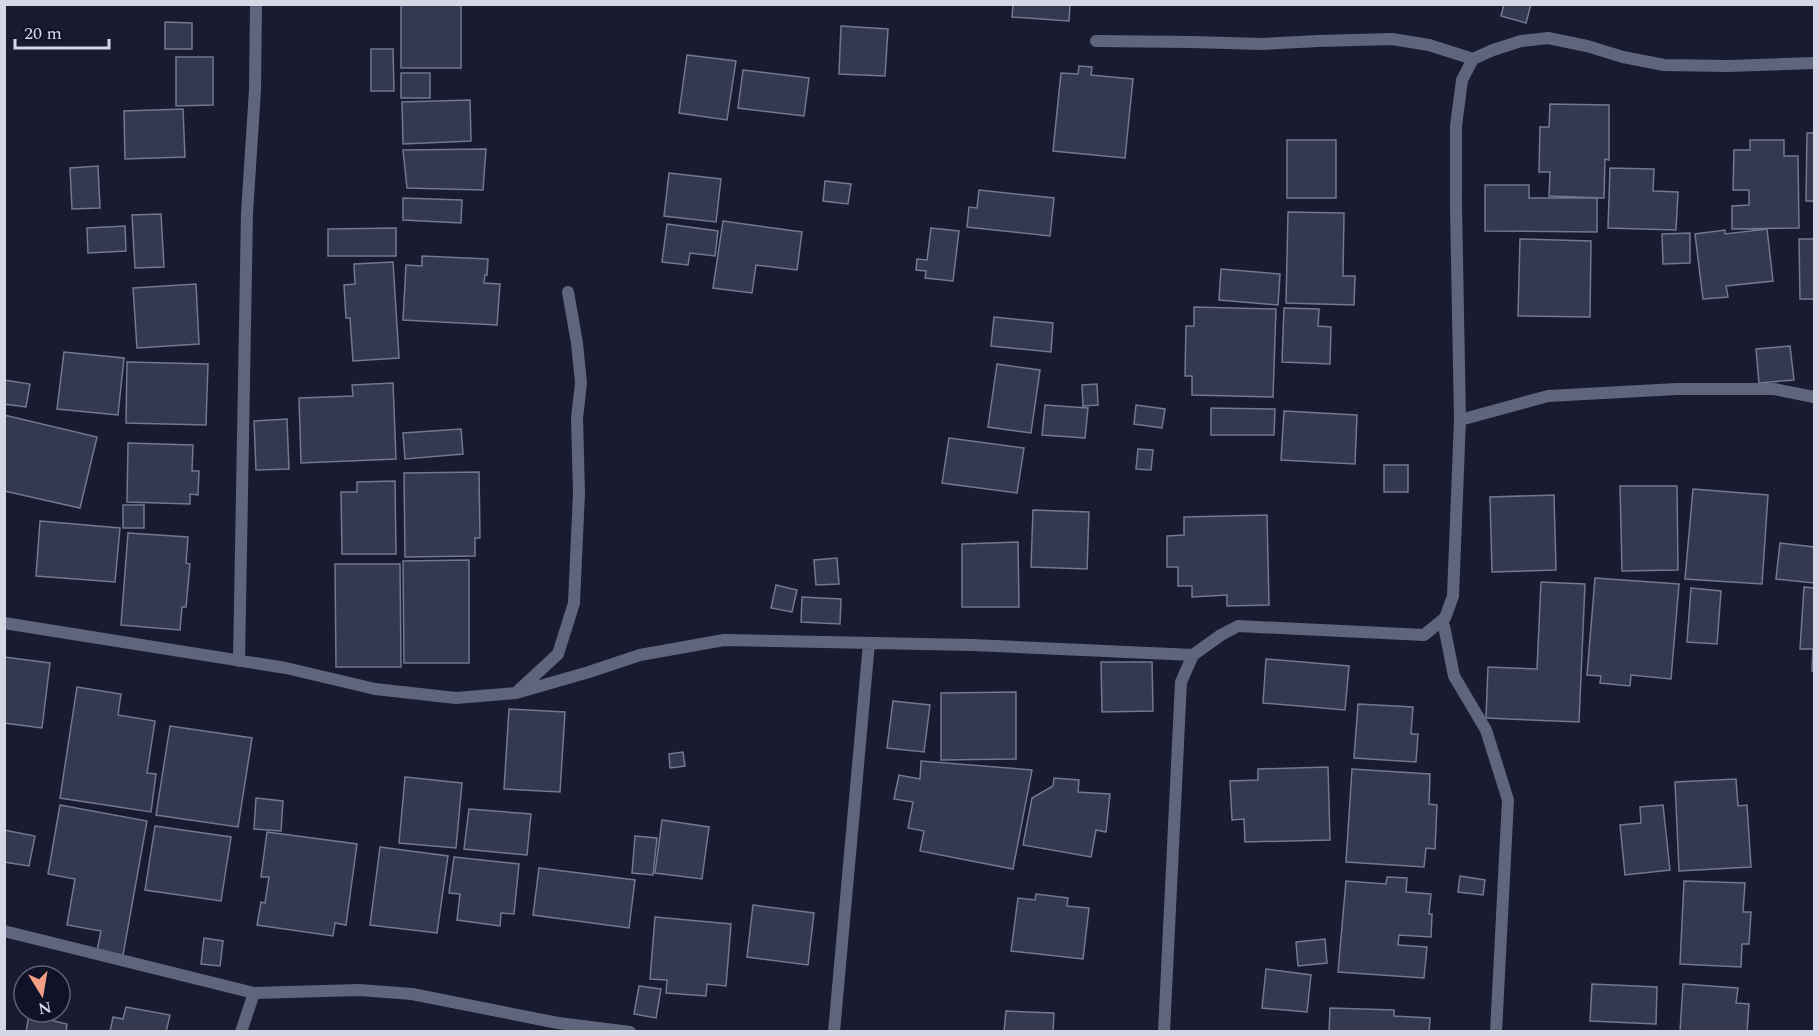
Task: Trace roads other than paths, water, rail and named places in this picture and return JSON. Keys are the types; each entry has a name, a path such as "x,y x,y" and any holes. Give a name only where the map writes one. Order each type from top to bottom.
{"street":[{"path":"239,661 247,213 255,90 256,4"},
{"path":"1164,1032 1181,682 1193,655 1221,635 1239,626 1424,635 1445,618 1453,596 1460,420 1456,126 1462,80 1473,59 1521,41 1548,38 1664,65 1728,66 1815,63"},
{"path":"1096,41 1262,44 1392,39 1429,45 1473,59"},
{"path":"516,693 558,654 574,603 579,493 577,418 581,383 568,292"},
{"path":"1460,420 1548,396 1677,389 1774,389 1815,397"},
{"path":"4,623 286,668 375,689 456,698 516,693 640,655 724,640 983,646 1193,655"},
{"path":"1444,626 1454,676 1486,730 1508,800 1496,1032"},
{"path":"834,1032 869,643"},
{"path":"4,931 254,993 359,990 412,994 558,1023 630,1032"},
{"path":"241,1032 254,993"}]}
